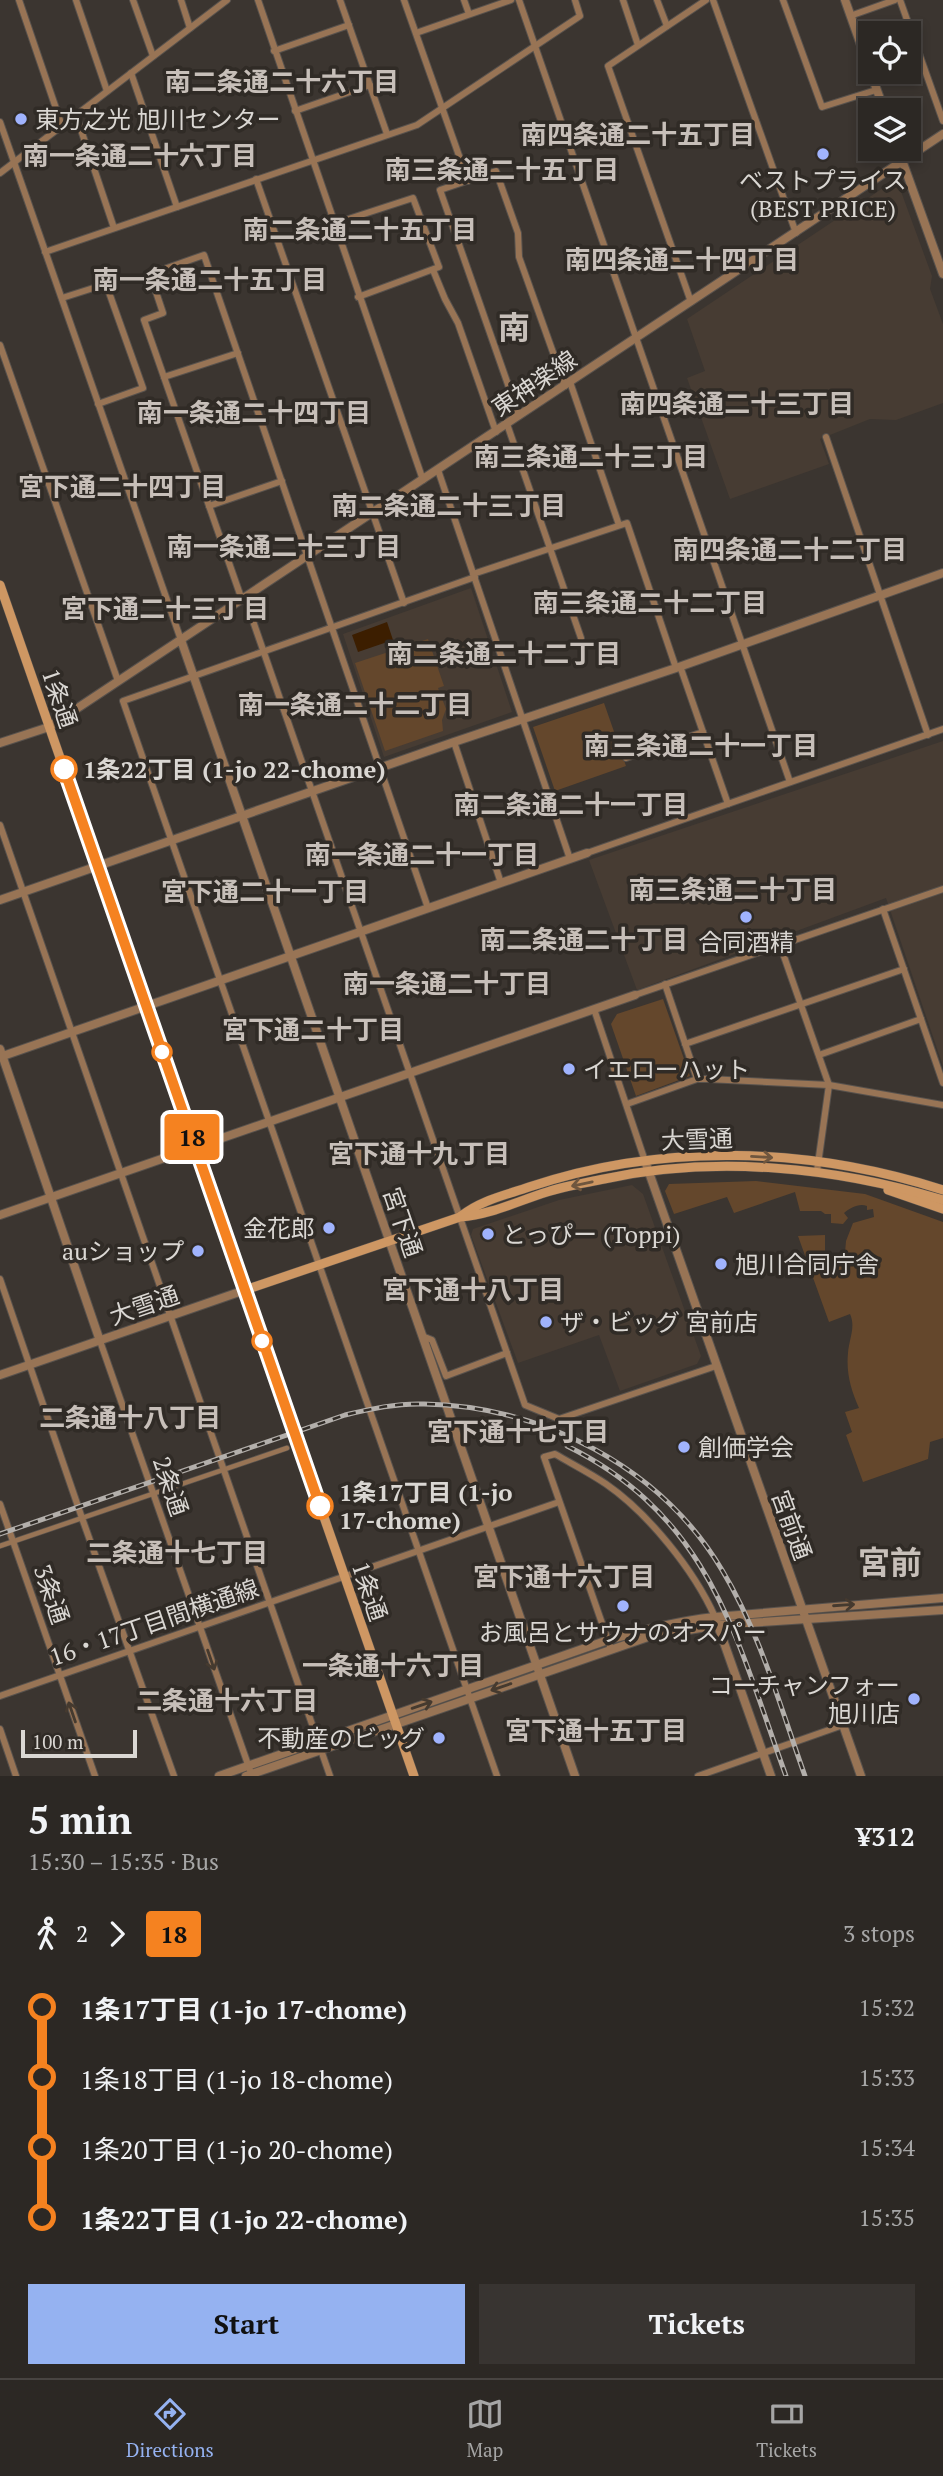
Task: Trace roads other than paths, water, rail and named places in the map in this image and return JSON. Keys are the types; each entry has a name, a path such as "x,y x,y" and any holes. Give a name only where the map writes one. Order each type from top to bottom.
{"main road":[{"name":"1条通","path":"0,585 414,1776"},
{"name":"大雪通","path":"460,1217 474,1206 550,1180 645,1160 712,1155 821,1169 943,1200"},
{"name":"大雪通","path":"245,1290 460,1217 477,1216 550,1191 649,1172 733,1167 858,1168 943,1190"},
{"path":"858,1168 943,1184"},
{"path":"821,1169 943,1209"}],"street":[{"path":"19,0 62,125"},
{"path":"76,0 107,91"},
{"path":"134,0 153,56"},
{"path":"181,0 190,28"},
{"path":"0,173 227,0"},
{"path":"258,0 423,480"},
{"path":"340,0 387,134"},
{"path":"404,0 468,181"},
{"path":"464,0 469,14"},
{"path":"416,33 512,0"},
{"path":"519,0 790,782"},
{"path":"45,252 416,125 580,16 575,0"},
{"path":"623,0 638,45"},
{"path":"657,0 667,26"},
{"path":"691,302 608,66 706,0"},
{"path":"713,0 796,233"},
{"path":"783,0 822,107 876,90"},
{"path":"845,0 879,98"},
{"path":"850,16 895,0"},
{"path":"900,0 943,121"},
{"path":"274,51 349,25"},
{"path":"131,72 177,207"},
{"path":"295,111 370,85"},
{"path":"76,115 114,228"},
{"path":"0,122 181,640"},
{"name":"東神楽線","path":"921,148 943,134"},
{"path":"902,161 943,274"},
{"name":"東神楽線","path":"0,743 49,727 902,161"},
{"path":"519,416 440,190 496,171 518,233 519,257 619,525"},
{"path":"256,179 404,603"},
{"path":"333,224 413,198 439,267 358,297"},
{"path":"428,908 204,255 150,274 163,313 145,320 209,506 265,652 526,1405 559,1419 716,1366"},
{"path":"433,270 458,323 496,432"},
{"path":"62,299 106,284 143,388 98,404"},
{"path":"0,345 118,681"},
{"path":"164,377 238,353"},
{"path":"507,424 581,638"},
{"path":"826,437 928,734"},
{"path":"438,470 570,859"},
{"path":"209,506 282,481"},
{"path":"497,1776 123,701 627,523 728,804"},
{"path":"0,900 943,573"},
{"name":"宮下通","path":"181,640 575,1776"},
{"path":"1,1054 220,981 943,729"},
{"path":"626,758 703,732"},
{"path":"454,742 501,883"},
{"path":"0,825 330,1776"},
{"path":"0,1215 943,889"},
{"path":"883,909 943,1083"},
{"path":"780,945 829,1085 821,1169"},
{"path":"685,1044 904,969"},
{"path":"665,984 697,1079"},
{"name":"宮前通","path":"594,1009 716,1366 861,1776"},
{"path":"819,1055 921,1019"},
{"name":"2条通","path":"1,1054 250,1773"},
{"path":"627,1104 697,1079 829,1085 943,1105"},
{"path":"0,1279 174,1776"},
{"name":"大雪通","path":"0,1375 245,1290"},
{"path":"422,1336 432,1340 446,1376 508,1353"},
{"path":"0,1546 287,1448"},
{"path":"611,1649 544,1457 555,1454 607,1485 634,1506 677,1556 716,1621 771,1776"},
{"name":"16・17丁目間横通線","path":"0,1696 559,1502"},
{"name":"3条通","path":"0,1504 95,1776"},
{"path":"219,1776 250,1773 468,1694 539,1674 649,1637 716,1621 802,1609 943,1598"},
{"path":"468,1694 536,1665 608,1640 683,1620 806,1619 943,1610"},
{"path":"698,1776 843,1726"},
{"path":"0,1729 16,1776"}],"railway":[{"path":"0,1534 345,1415 394,1405 424,1404 468,1407 512,1416 554,1430 594,1449 632,1473 666,1501 697,1533 722,1570 747,1619 805,1776"},
{"path":"567,1446 616,1475 655,1508 686,1545 712,1586 733,1630 786,1776"}],"place":[{"name":"東方之光 旭川センター","path":"21,119"},
{"name":"ベストプライス (BEST PRICE)","path":"823,154"},
{"name":"1条22丁目 (1-jo 22-chome)","path":"64,769"},
{"name":"合同酒精","path":"746,917"},
{"name":"イエローハット","path":"569,1069"},
{"name":"金花郎","path":"329,1228"},
{"name":"とっぴー (Toppi)","path":"488,1234"},
{"name":"auショップ","path":"198,1251"},
{"name":"旭川合同庁舎","path":"721,1264"},
{"name":"ザ・ビッグ 宮前店","path":"546,1322"},
{"name":"創価学会","path":"684,1447"},
{"name":"1条17丁目 (1-jo 17-chome)","path":"320,1506"},
{"name":"お風呂とサウナのオスパー","path":"623,1606"},
{"name":"コーチャンフォー 旭川店","path":"914,1699"},
{"name":"不動産のビッグ","path":"439,1738"}],"district":[{"name":"南二条通二十六丁目","path":"282,81"},
{"name":"南四条通二十五丁目","path":"638,134"},
{"name":"南一条通二十六丁目","path":"140,155"},
{"name":"南三条通二十五丁目","path":"502,169"},
{"name":"南二条通二十五丁目","path":"360,229"},
{"name":"南四条通二十四丁目","path":"682,259"},
{"name":"南一条通二十五丁目","path":"210,279"},
{"name":"南","path":"514,327"},
{"name":"南四条通二十三丁目","path":"737,403"},
{"name":"南一条通二十四丁目","path":"254,412"},
{"name":"南三条通二十三丁目","path":"591,456"},
{"name":"宮下通二十四丁目","path":"122,486"},
{"name":"南二条通二十三丁目","path":"449,505"},
{"name":"南一条通二十三丁目","path":"284,546"},
{"name":"南四条通二十二丁目","path":"790,549"},
{"name":"南三条通二十二丁目","path":"650,602"},
{"name":"宮下通二十三丁目","path":"165,608"},
{"name":"南二条通二十二丁目","path":"504,653"},
{"name":"南一条通二十二丁目","path":"355,704"},
{"name":"南三条通二十一丁目","path":"701,745"},
{"name":"南二条通二十一丁目","path":"571,804"},
{"name":"南一条通二十一丁目","path":"422,854"},
{"name":"南三条通二十丁目","path":"733,889"},
{"name":"宮下通二十一丁目","path":"265,891"},
{"name":"南二条通二十丁目","path":"584,939"},
{"name":"南一条通二十丁目","path":"447,983"},
{"name":"宮下通二十丁目","path":"313,1029"},
{"name":"宮下通十九丁目","path":"419,1153"},
{"name":"宮下通十八丁目","path":"473,1289"},
{"name":"二条通十八丁目","path":"130,1417"},
{"name":"宮下通十七丁目","path":"518,1431"},
{"name":"二条通十七丁目","path":"177,1552"},
{"name":"宮前","path":"890,1562"},
{"name":"宮下通十六丁目","path":"564,1576"},
{"name":"一条通十六丁目","path":"393,1665"},
{"name":"二条通十六丁目","path":"227,1700"},
{"name":"宮下通十五丁目","path":"596,1730"}]}
